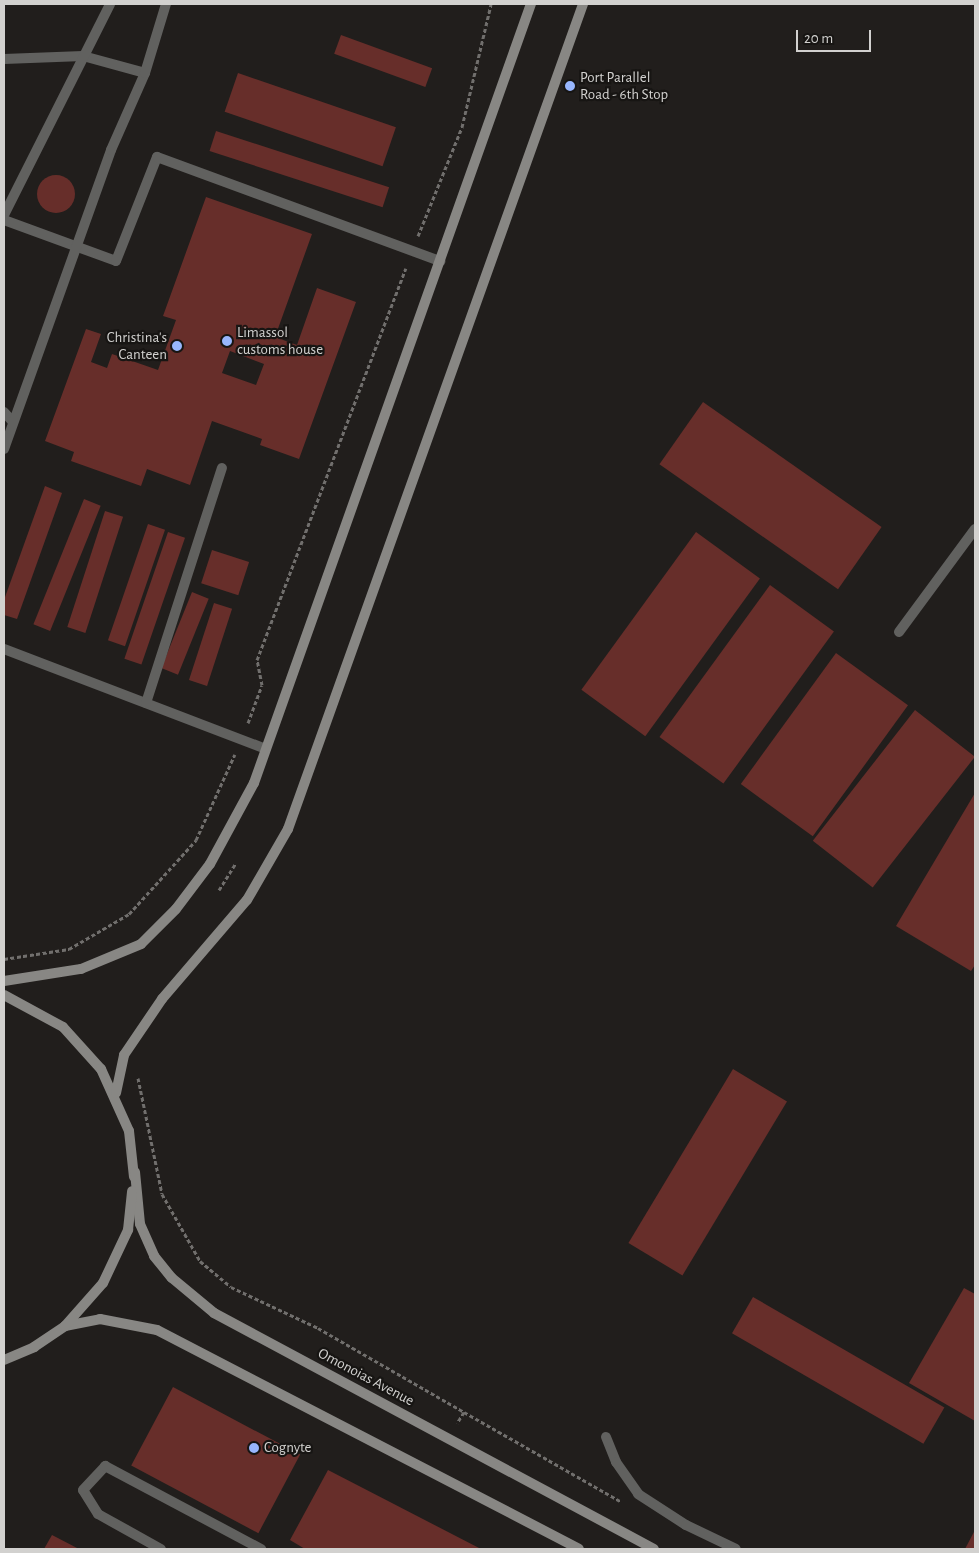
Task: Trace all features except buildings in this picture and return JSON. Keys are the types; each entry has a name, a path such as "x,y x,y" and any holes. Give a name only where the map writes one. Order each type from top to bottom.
{"main road":[{"path":"4,981 81,969 141,944 176,909 210,864 254,784 531,4"},
{"path":"116,1093 124,1055 162,999 247,900 288,830 582,4"},
{"path":"4,995 63,1027 84,1046 116,1093 129,1131 135,1172 128,1230 104,1282 65,1326 34,1347 4,1360"},
{"name":"Omonoias Avenue","path":"135,1172 140,1224 154,1256 186,1291 214,1312 654,1549"},
{"path":"65,1326 100,1318 157,1330 579,1549"}],"street":[{"path":"4,215 110,4"},
{"path":"4,449 111,150 145,73 166,4"},
{"path":"4,59 83,56 145,73"},
{"path":"4,220 116,261 157,157 440,261"},
{"path":"4,412 13,422"},
{"path":"146,703 222,468"},
{"path":"899,632 975,529"},
{"path":"4,650 242,738 266,749"},
{"path":"606,1437 616,1462 638,1494 686,1525 736,1549"},
{"path":"161,1549 98,1514 83,1490 105,1466 261,1549"}],"path":[{"path":"4,959 69,949 129,914 196,840 242,738 262,685 257,660 412,250 462,126 491,4"},
{"path":"219,890 235,864"},
{"path":"137,1071 162,1194 200,1261 231,1287 318,1328 630,1507"},
{"path":"448,1438 464,1412"}],"place":[{"name":"Port Parallel Road - 6th Stop","path":"570,86"},
{"name":"Limassol customs house","path":"227,341"},
{"name":"Christina's Canteen","path":"177,346"},
{"name":"Cognyte","path":"254,1448"}]}
